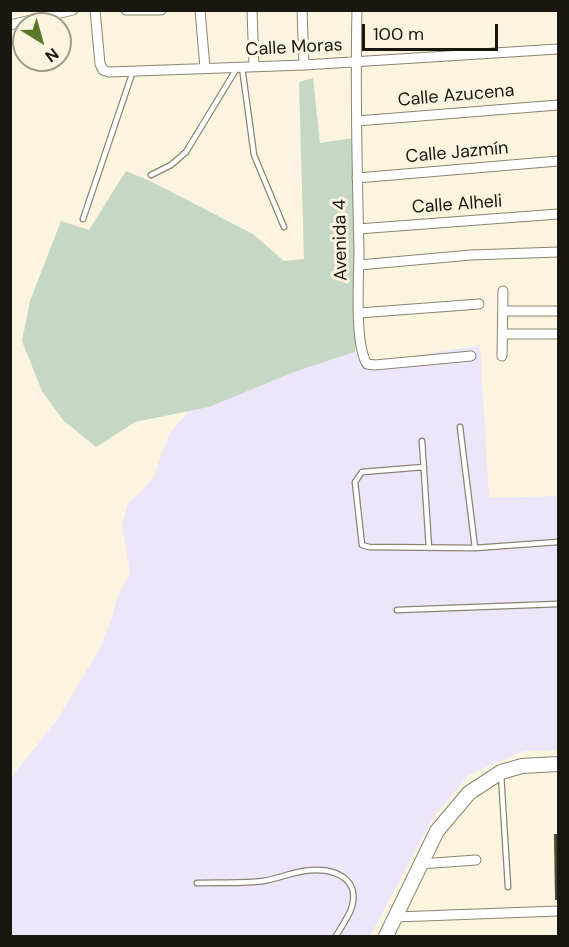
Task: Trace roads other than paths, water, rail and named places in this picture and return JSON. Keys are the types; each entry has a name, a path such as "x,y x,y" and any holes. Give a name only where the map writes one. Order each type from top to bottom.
{"street":[{"name":"Calle Moras","path":"95,10 100,64 103,70 109,72 254,68 558,49"},
{"path":"126,10 161,10"},
{"path":"200,10 205,68"},
{"path":"252,10 254,68"},
{"path":"302,10 304,65"},
{"name":"Avenida 4","path":"357,10 357,178 362,357 367,364 471,356"},
{"name":"Calle Azucena","path":"357,121 558,105"},
{"name":"Calle Jazmín","path":"357,178 558,161"},
{"name":"Calle Alheli","path":"358,229 558,214"},
{"path":"359,265 471,255 558,252"},
{"path":"502,356 503,291"},
{"path":"359,313 479,304"},
{"path":"504,311 558,311"},
{"path":"504,334 558,334"},
{"path":"386,936 437,831 469,793 501,772 522,766 558,764"},
{"path":"420,864 476,860"},
{"path":"396,917 558,911"}],"lane":[{"path":"151,175 171,165 186,152 239,68"},
{"path":"239,68 254,154 284,228"},
{"path":"82,219 134,71"},
{"path":"460,427 476,548"},
{"path":"422,441 429,548"},
{"path":"424,467 362,472 356,482 362,545 369,547 476,548 558,542"},
{"path":"398,610 558,604"},
{"path":"501,772 508,887"},
{"path":"197,882 263,881 305,871 336,872 347,881 353,891 350,911 336,936"}]}
